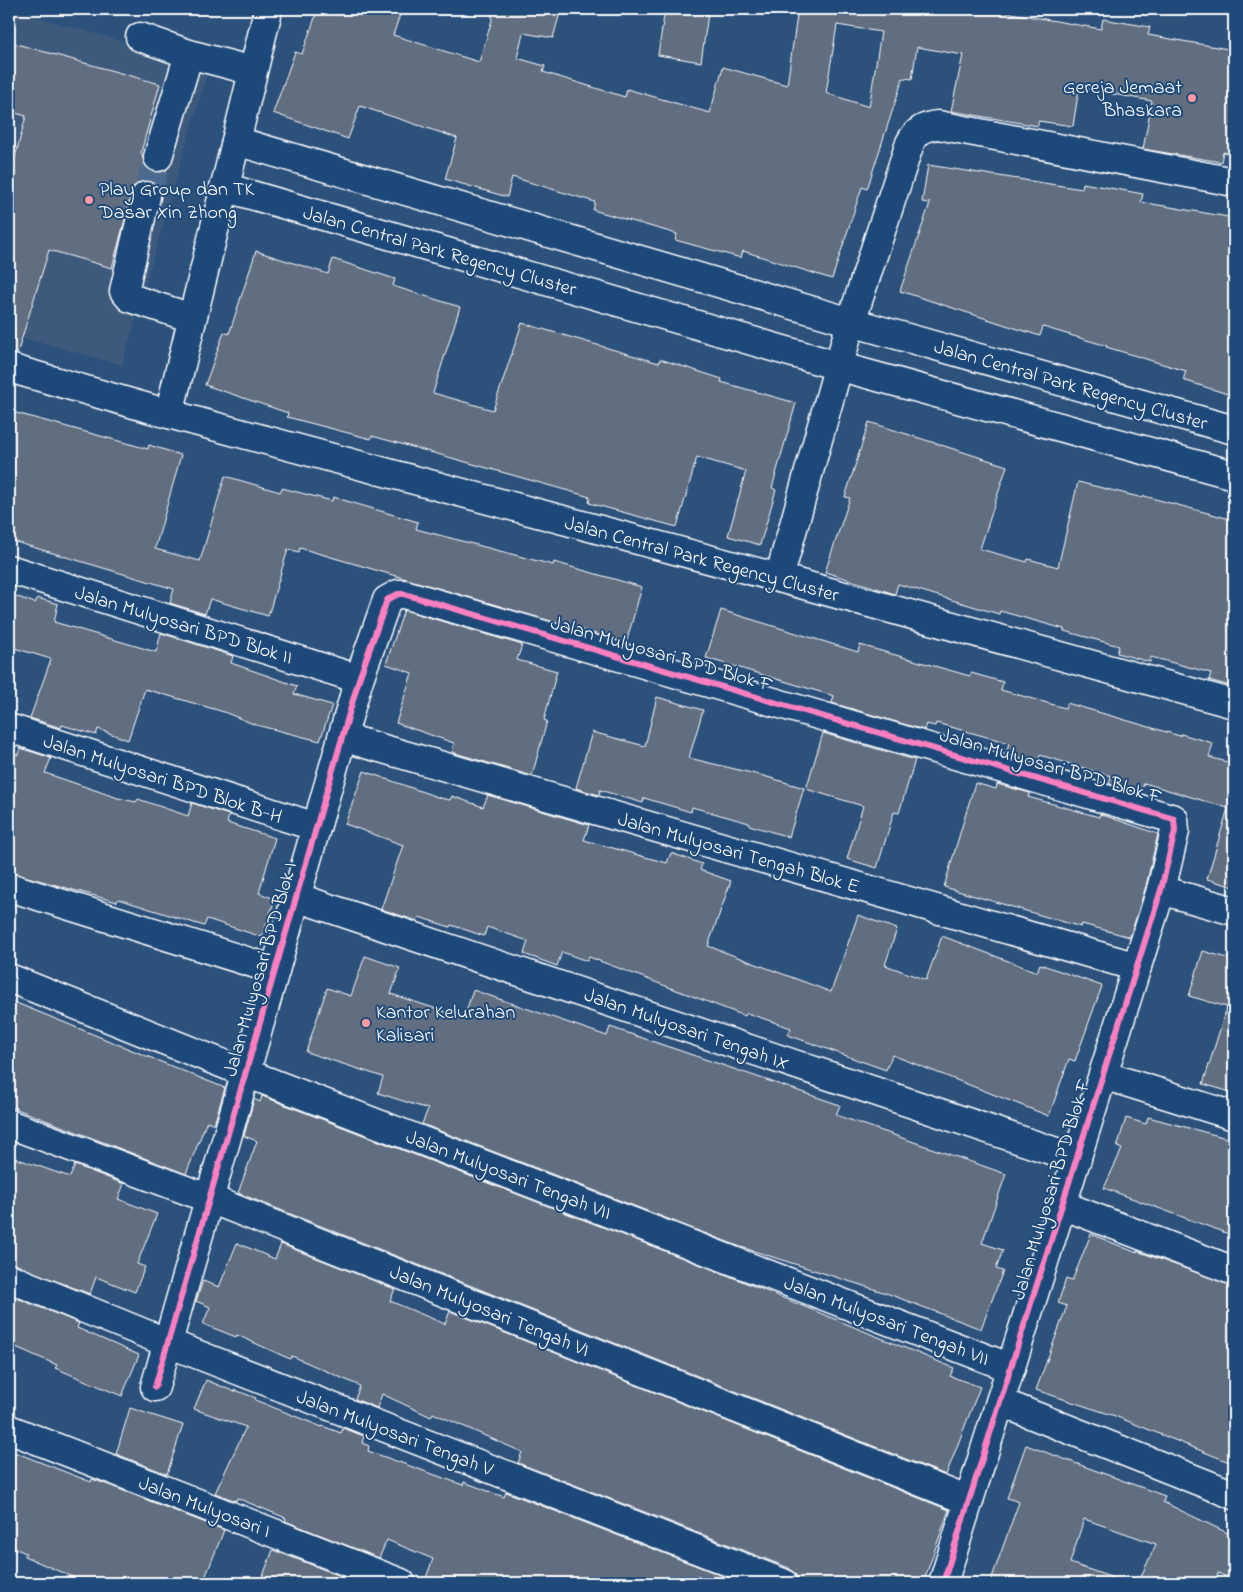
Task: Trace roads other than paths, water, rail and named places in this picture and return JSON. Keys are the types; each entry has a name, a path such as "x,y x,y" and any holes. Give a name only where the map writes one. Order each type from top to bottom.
{"street":[{"path":"169,414 267,15"},
{"path":"140,37 189,54 253,71"},
{"path":"158,158 189,54"},
{"path":"779,578 851,322 910,143 916,134 927,126 938,125 1234,182"},
{"name":"Jalan Central Park Regency Cluster","path":"236,141 851,322 1234,430"},
{"name":"Jalan Central Park Regency Cluster","path":"224,187 838,366 1234,474"},
{"path":"146,196 124,291 132,299 192,318"},
{"name":"Jalan Central Park Regency Cluster","path":"9,368 169,414 779,578 1234,704"},
{"name":"Jalan Mulyosari BPD Blok II","path":"9,569 359,679"},
{"name":"Jalan Mulyosari BPD Blok F","path":"385,604 390,597 404,594 1171,816 1175,821 1175,831 1161,890 944,1583"},
{"name":"Jalan Mulyosari BPD Blok I","path":"155,1387 359,679 385,604"},
{"name":"Jalan Mulyosari BPD Blok B-H","path":"9,728 316,828"},
{"name":"Jalan Mulyosari Tengah Blok E","path":"342,737 1137,967"},
{"path":"9,887 275,970"},
{"path":"1161,890 1234,911"},
{"name":"Jalan Mulyosari Tengah IX","path":"296,897 1077,1159"},
{"name":"Jalan Mulyosari Tengah VII","path":"9,978 246,1073 1011,1368"},
{"path":"1103,1075 1234,1116"},
{"name":"Jalan Mulyosari Tengah VI","path":"9,1124 210,1198 969,1501"},
{"path":"1062,1205 1234,1272"},
{"name":"Jalan Mulyosari Tengah V","path":"9,1278 168,1343 783,1583"},
{"path":"1000,1402 1234,1495"},
{"name":"Jalan Mulyosari I","path":"9,1429 401,1583"}],"tunnel":[{"path":"146,196 158,157"}],"place":[{"name":"Gereja Jemaat Bhaskara","path":"1192,98"},
{"name":"Play Group dan TK Dasar Xin Zhong","path":"89,200"},
{"name":"Kantor Kelurahan Kalisari","path":"366,1023"}]}
